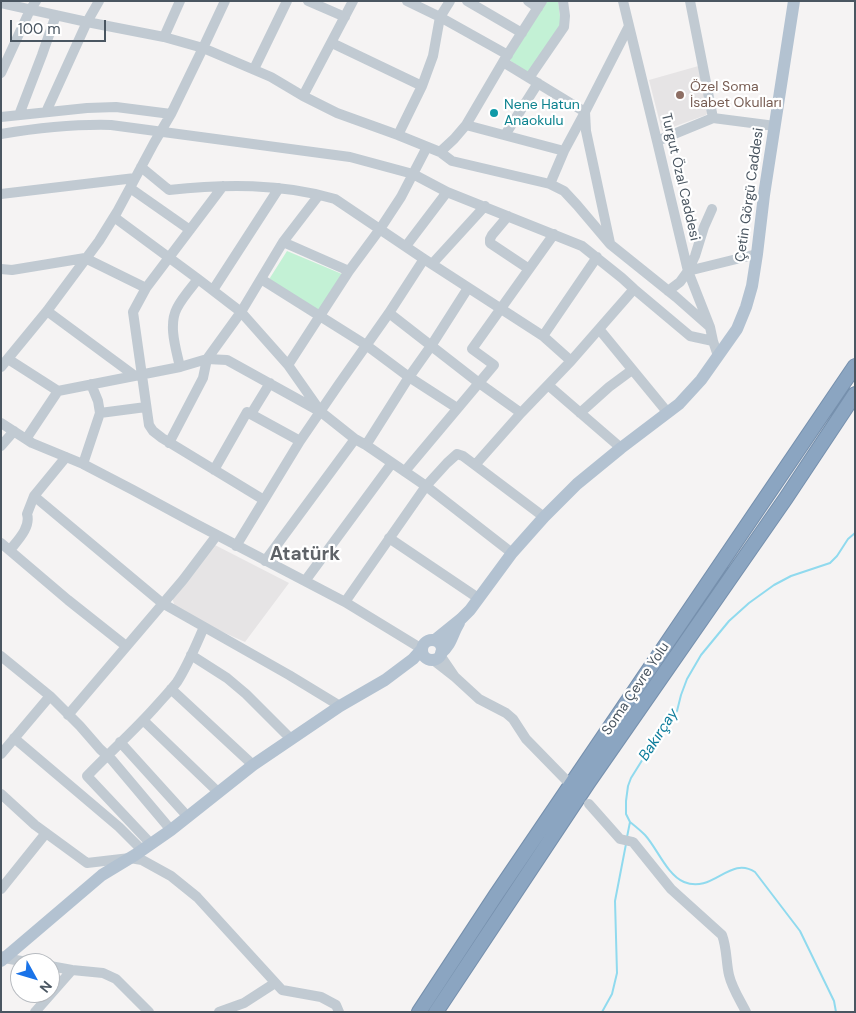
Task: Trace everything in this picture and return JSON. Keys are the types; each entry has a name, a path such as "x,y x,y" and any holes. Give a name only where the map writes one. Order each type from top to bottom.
{"highway":[{"name":"Soma Çevre Yolu","path":"419,1012 496,895 855,366"},
{"name":"Soma Çevre Yolu","path":"436,1012 588,783 786,498 855,394"}],"main road":[{"name":"Çetin Görgü Caddesi","path":"461,618 470,610 512,553 577,484 679,404 701,380 737,329 752,286 794,1"},
{"path":"2,958 102,875 171,830 253,765 290,739 340,706 385,680 413,659 422,649 425,642 434,640 461,618"},
{"path":"385,680 438,656 448,648 461,618"},
{"path":"434,640 440,644 442,649 438,656"},
{"path":"422,649 426,658 438,656"}],"street":[{"path":"46,112 87,22 99,1"},
{"path":"164,37 180,1"},
{"path":"224,1 171,114 114,217 99,241 4,363 58,391 180,367 207,359 227,360 321,412 355,439 426,486 512,553"},
{"path":"254,70 287,1"},
{"path":"308,1 345,17"},
{"path":"303,96 353,1"},
{"path":"406,1 440,18 506,59 534,81 585,112"},
{"path":"398,135 422,86 433,56 440,18 450,1"},
{"path":"467,1 522,33"},
{"path":"440,152 454,140 466,125 540,4 528,1"},
{"path":"505,135 564,27 563,1"},
{"path":"690,1 713,118"},
{"name":"Turgut Özal Caddesi","path":"626,2 629,26 688,272 710,327 718,356"},
{"path":"1,3 33,6 56,15 164,37 203,48 271,76 303,96 337,113 440,152 452,161 550,184 564,191 610,244 668,290 710,327"},
{"path":"1,73 33,6"},
{"path":"20,115 56,15"},
{"path":"550,184 564,151 629,26"},
{"path":"332,43 422,86"},
{"path":"1,116 116,107 171,114"},
{"path":"585,112 586,131 610,244"},
{"path":"657,141 713,118 775,126"},
{"path":"1,134 86,124 111,125 350,157 413,174 447,192 582,246 690,336 713,341"},
{"path":"466,125 564,151"},
{"path":"288,365 401,197 427,147"},
{"path":"141,168 169,190 206,186 263,187 279,188 335,199 543,336 572,361"},
{"path":"1,194 135,178"},
{"path":"223,186 146,288 132,312 138,375 149,425 158,435 264,500"},
{"path":"130,188 190,230"},
{"path":"213,290 279,188"},
{"path":"406,246 447,192"},
{"path":"169,443 203,378 207,359 241,312 283,242 320,195"},
{"path":"236,546 300,441 389,313 428,262 485,206"},
{"path":"668,290 680,282 688,272 696,256 704,227 712,209"},
{"path":"508,216 492,235 490,243 529,269"},
{"path":"114,217 241,312 288,365 321,412"},
{"path":"405,471 494,365 472,349 554,234"},
{"path":"283,242 349,272"},
{"path":"688,272 757,254"},
{"path":"543,336 597,257"},
{"path":"1,269 12,270 85,258 146,288"},
{"path":"180,367 173,320 177,308 198,279"},
{"path":"261,279 366,345 456,408"},
{"path":"366,445 409,376 431,346 468,288"},
{"path":"475,465 521,413 572,361 634,289"},
{"path":"47,310 138,375"},
{"path":"389,313 521,413"},
{"path":"599,329 668,413"},
{"path":"580,413 632,370"},
{"path":"251,414 270,383"},
{"path":"83,464 100,413 98,400 91,384"},
{"path":"548,385 621,448"},
{"path":"26,439 58,391"},
{"path":"100,413 146,407"},
{"path":"214,470 247,412 300,441"},
{"path":"1,423 32,443 83,464 345,602 422,649"},
{"path":"1,446 14,431"},
{"path":"265,561 355,439"},
{"path":"345,602 426,486 457,454 463,456 544,518"},
{"path":"10,550 27,526 29,520 27,514 34,496 66,457"},
{"path":"305,581 392,463"},
{"path":"34,496 162,603 340,706"},
{"path":"68,715 182,580 217,535"},
{"path":"389,538 478,598"},
{"path":"1,544 126,646"},
{"path":"146,847 87,776 171,689 191,655 204,626"},
{"path":"191,655 240,688 290,739"},
{"path":"1,656 50,696 107,755 171,830"},
{"path":"438,656 455,677 474,695 513,719 523,736 568,782"},
{"path":"171,689 253,765"},
{"path":"1,754 50,696"},
{"path":"143,720 218,792"},
{"path":"14,738 119,827 146,847"},
{"path":"120,742 188,817"},
{"path":"1,794 35,825 87,864 130,858 142,860 171,876 197,896 282,990 322,998 336,1005 339,1012"},
{"path":"588,804 620,839 633,842 671,889 722,935 726,945 729,976 746,1012"},
{"path":"1,889 46,833"},
{"path":"60,968 103,973 116,979 149,1012"},
{"path":"35,1012 72,970"},
{"path":"219,1012 244,1003 275,983"}],"shaded area":[{"name":"Özel Soma İsabet Okulları","path":"702,65 710,109 706,115 662,131 649,80"},
{"path":"213,544 289,583 245,642 176,611 172,597"}],"green space":[{"path":"545,1 558,1 561,24 528,73 508,59"},
{"path":"287,251 342,274 319,311 268,281"}],"waterway":[{"name":"Bakırçay","path":"627,837 630,822 626,814 626,801 631,778 651,746 677,711 687,679 701,655 729,621 749,603 774,585 791,576 830,563 848,539 855,533"},
{"path":"630,822 645,835 672,874 684,882 704,883 737,868 746,868 755,872 800,931 834,1001 836,1012"},
{"name":"Bakırçay","path":"602,1012 612,994 617,973 615,901 626,844"}],"place":[{"name":"Özel Soma İsabet Okulları","path":"680,95"},
{"name":"Nene Hatun Anaokulu","path":"494,113"}],"district":[{"name":"Atatürk","path":"305,555"}]}
